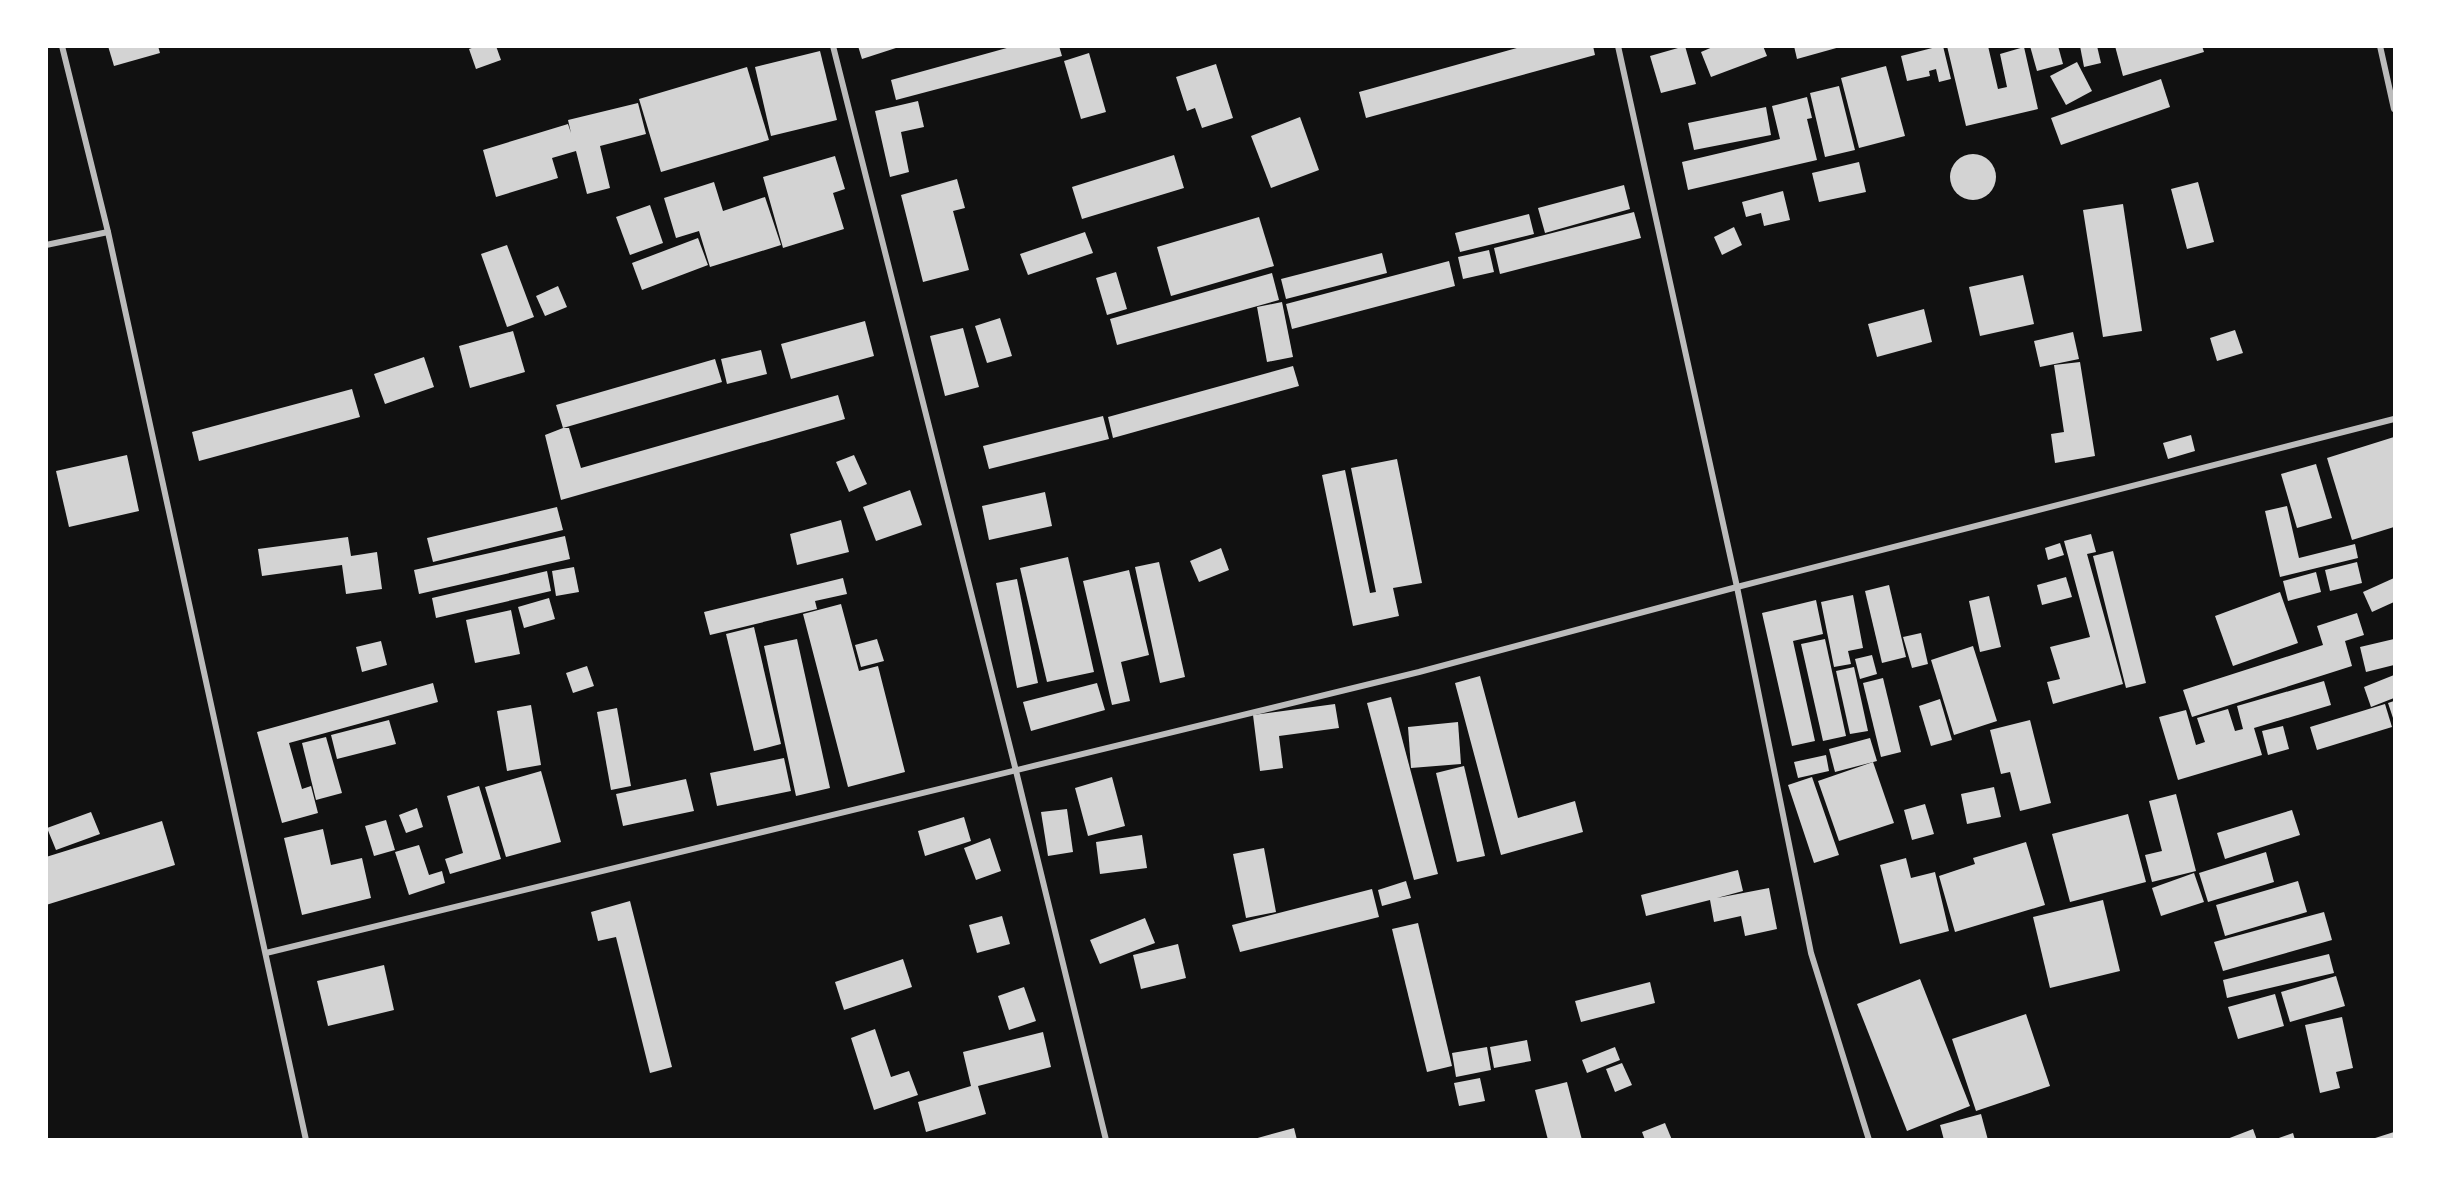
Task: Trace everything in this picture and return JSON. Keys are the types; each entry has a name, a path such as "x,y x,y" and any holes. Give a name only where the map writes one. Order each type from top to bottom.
{"street":[{"path":"62,46 108,232 306,1140"},
{"path":"833,46 1016,771 1106,1140"},
{"path":"1618,46 1737,587 1812,953 1869,1140"},
{"path":"2380,46 2394,109"},
{"path":"46,245 108,232"},
{"path":"266,953 1419,672 1737,587 2394,419"}],"building":[{"path":"108,46 158,46 160,53 114,66"},
{"path":"477,46 496,46 501,60 476,69 469,49"},
{"path":"858,46 899,46 899,47 862,59"},
{"path":"1014,46 1059,46 1062,56 896,100 891,80"},
{"path":"1524,46 1593,46 1595,55 1366,118 1359,92"},
{"path":"1685,46 1696,84 1661,93 1650,56"},
{"path":"1715,46 1763,46 1767,56 1711,77 1701,52"},
{"path":"1794,46 1840,46 1840,47 1797,59"},
{"path":"1943,46 1951,79 1939,82 1936,69 1929,71 1930,76 1907,81 1901,56"},
{"path":"1947,46 1988,46 1998,89 2007,87 2000,54 2024,47 2038,109 1966,126"},
{"path":"2030,46 2058,46 2063,64 2037,71"},
{"path":"2080,46 2097,46 2101,63 2084,67"},
{"path":"2115,46 2202,46 2204,52 2123,76"},
{"path":"820,51 837,120 771,136 755,67"},
{"path":"1089,53 1106,112 1081,119 1064,61"},
{"path":"2077,62 2092,91 2066,105 2050,76"},
{"path":"1216,64 1233,118 1202,128 1195,108 1187,111 1176,77"},
{"path":"1886,66 1905,136 1859,148 1841,78"},
{"path":"747,67 769,140 661,172 639,99"},
{"path":"2161,79 2170,107 2061,145 2051,118"},
{"path":"1839,86 1855,150 1825,157 1810,93"},
{"path":"1807,97 1812,118 1807,119 1817,160 1688,190 1682,162 1780,139 1772,106"},
{"path":"918,101 924,127 901,132 909,172 890,177 875,111"},
{"path":"638,103 646,134 600,146 610,188 587,194 576,151 552,158 558,178 496,197 483,150 568,124 571,133 568,120"},
{"path":"1766,107 1771,135 1694,150 1688,123"},
{"path":"1300,117 1319,170 1271,188 1251,136"},
{"path":"1973,154 1989,161 1996,177 1989,193 1973,200 1957,193 1950,177 1957,161"},
{"path":"1174,155 1184,188 1082,219 1072,187"},
{"path":"835,156 845,189 833,193 844,229 783,248 763,177"},
{"path":"1859,162 1866,192 1819,202 1812,173"},
{"path":"957,179 965,208 953,211 969,270 923,282 901,195"},
{"path":"714,182 723,211 765,197 781,245 710,267 699,231 676,238 664,198"},
{"path":"2198,182 2214,242 2187,249 2171,189"},
{"path":"1624,185 1630,209 1545,233 1538,208"},
{"path":"1783,191 1790,220 1764,226 1761,213 1746,217 1742,202"},
{"path":"2123,204 2142,331 2103,337 2083,210"},
{"path":"650,205 663,243 630,255 616,217"},
{"path":"1634,212 1641,238 1500,274 1494,248"},
{"path":"1529,214 1534,234 1460,252 1455,233"},
{"path":"1259,217 1274,266 1171,296 1157,247"},
{"path":"1734,227 1742,245 1722,255 1714,237"},
{"path":"1085,232 1093,253 1028,275 1020,254"},
{"path":"698,238 708,265 642,290 632,263"},
{"path":"507,245 534,317 507,327 481,254"},
{"path":"1489,250 1494,272 1463,279 1458,257"},
{"path":"1382,253 1387,273 1286,299 1281,279"},
{"path":"1449,261 1455,286 1292,329 1286,304"},
{"path":"1116,272 1127,309 1107,315 1096,278"},
{"path":"1272,273 1279,300 1117,345 1110,319"},
{"path":"2023,275 2034,324 1980,336 1969,287"},
{"path":"558,286 567,307 545,316 536,296"},
{"path":"1282,302 1293,357 1267,362 1257,307"},
{"path":"1924,309 1932,342 1877,357 1868,324"},
{"path":"1000,318 1012,356 987,363 975,326"},
{"path":"865,321 874,356 791,379 781,344"},
{"path":"963,328 979,387 945,396 930,336"},
{"path":"2235,330 2243,353 2217,361 2210,338"},
{"path":"513,331 525,372 470,388 459,346"},
{"path":"2073,332 2079,359 2040,367 2034,341"},
{"path":"761,350 767,374 727,384 721,359"},
{"path":"424,357 434,387 385,404 374,374"},
{"path":"715,359 722,382 563,428 556,405"},
{"path":"2080,362 2095,456 2055,463 2051,434 2064,432 2054,365"},
{"path":"1293,366 1299,386 1113,438 1108,417"},
{"path":"352,389 360,417 199,461 192,432"},
{"path":"838,395 845,419 561,500 545,435 563,428 569,428 581,468"},
{"path":"1103,416 1109,439 989,469 983,446"},
{"path":"2191,435 2195,451 2168,459 2163,443"},
{"path":"2394,437 2394,527 2352,540 2327,458"},
{"path":"127,455 139,511 69,527 56,471"},
{"path":"854,455 867,484 849,492 836,462"},
{"path":"1397,459 1422,583 1393,588 1399,616 1353,626 1322,475 1345,470 1370,593 1376,592 1351,468"},
{"path":"2316,464 2332,518 2297,528 2281,474"},
{"path":"910,490 922,525 876,541 863,507"},
{"path":"1045,492 1052,526 989,540 982,506"},
{"path":"2287,506 2299,558 2355,544 2358,558 2280,577 2265,511"},
{"path":"557,507 563,530 433,562 427,538"},
{"path":"841,520 849,552 797,565 790,534"},
{"path":"2091,534 2096,552 2087,554 2123,684 2053,704 2047,682 2060,679 2050,647 2090,637 2064,541"},
{"path":"565,536 570,559 419,594 414,570"},
{"path":"348,537 351,556 377,552 382,589 346,594 342,565 262,576 258,549"},
{"path":"2060,543 2064,555 2048,560 2045,548"},
{"path":"1221,548 1229,570 1199,582 1190,561"},
{"path":"2113,551 2146,683 2126,688 2093,556"},
{"path":"1068,557 1094,672 1047,682 1020,568"},
{"path":"1159,562 1185,677 1160,683 1135,567"},
{"path":"2357,562 2362,583 2330,591 2325,570"},
{"path":"574,567 579,592 556,596 552,571"},
{"path":"1129,570 1149,655 1121,662 1130,701 1112,705 1083,581"},
{"path":"547,571 551,591 436,618 432,598"},
{"path":"2316,572 2321,592 2288,601 2283,581"},
{"path":"2066,577 2072,597 2042,605 2037,585"},
{"path":"843,578 847,594 815,601 817,609 710,635 704,612"},
{"path":"2394,578 2394,602 2372,612 2363,592"},
{"path":"1017,579 1038,683 1017,688 996,583"},
{"path":"1889,585 1906,657 1882,663 1865,591"},
{"path":"2280,592 2298,643 2233,666 2215,616"},
{"path":"1853,595 1863,648 1848,651 1851,664 1834,667 1821,602"},
{"path":"1989,596 2001,647 1980,652 1969,601"},
{"path":"549,598 555,619 524,628 518,607"},
{"path":"1816,600 1823,634 1793,641 1815,741 1792,746 1762,613"},
{"path":"841,604 859,671 878,666 905,772 848,787 803,614"},
{"path":"511,610 520,654 475,663 466,620"},
{"path":"2357,613 2364,635 2345,641 2352,666 2192,717 2183,690 2323,645 2317,626"},
{"path":"754,627 781,744 754,751 726,634"},
{"path":"1921,633 1928,664 1912,668 1903,637"},
{"path":"797,639 830,788 796,796 764,646"},
{"path":"877,639 884,661 861,667 855,645"},
{"path":"1825,639 1846,736 1823,741 1801,644"},
{"path":"2394,639 2394,665 2366,672 2360,647"},
{"path":"381,641 387,665 362,672 356,647"},
{"path":"1973,646 1997,721 1954,735 1931,660"},
{"path":"1872,655 1877,674 1860,679 1855,659"},
{"path":"587,666 594,686 573,693 566,673"},
{"path":"1854,667 1868,731 1850,734 1836,671"},
{"path":"2394,675 2394,698 2371,707 2364,687"},
{"path":"1480,676 1518,818 1575,801 1583,832 1501,855 1455,683"},
{"path":"1883,678 1901,752 1881,757 1863,683"},
{"path":"2324,681 2331,705 2254,728 2262,755 2178,780 2159,717 2186,710 2196,745 2205,742 2197,718 2228,709 2235,731 2243,729 2237,706"},
{"path":"433,683 438,702 289,743 302,789 311,786 318,813 282,823 257,732"},
{"path":"1097,683 1105,710 1031,731 1023,702"},
{"path":"1391,697 1438,874 1414,880 1367,703"},
{"path":"1940,699 1952,740 1931,746 1919,706"},
{"path":"2394,701 2394,721 2388,703"},
{"path":"1335,704 1339,728 1279,736 1283,768 1260,771 1253,715"},
{"path":"2385,704 2392,727 2317,750 2310,727"},
{"path":"531,705 541,765 507,771 497,711"},
{"path":"617,708 631,786 611,790 597,712"},
{"path":"389,720 396,744 337,759 331,735"},
{"path":"2030,720 2051,803 2020,811 2010,772 2001,774 1990,730"},
{"path":"1458,722 1461,764 1411,768 1408,727"},
{"path":"2283,726 2289,749 2268,755 2262,731"},
{"path":"326,737 342,793 316,800 302,743"},
{"path":"1870,738 1877,761 1835,772 1829,749"},
{"path":"1826,755 1829,771 1798,778 1794,762"},
{"path":"784,758 791,791 717,806 710,773"},
{"path":"1873,762 1894,823 1839,841 1818,781"},
{"path":"1464,766 1485,856 1457,862 1436,773"},
{"path":"541,771 561,842 506,857 485,787"},
{"path":"1112,777 1125,826 1088,836 1075,788"},
{"path":"1812,777 1839,855 1814,863 1788,785"},
{"path":"686,779 694,811 623,826 616,794"},
{"path":"479,786 501,859 450,874 445,859 463,853 447,796"},
{"path":"1994,787 2001,817 1967,824 1961,794"},
{"path":"2176,794 2196,871 2152,882 2145,855 2162,851 2149,801"},
{"path":"1925,804 1934,834 1912,840 1904,810"},
{"path":"417,808 423,827 406,833 399,815"},
{"path":"1067,809 1073,852 1048,856 1041,812"},
{"path":"2292,810 2300,835 2225,859 2217,833"},
{"path":"91,812 100,834 56,850 47,828"},
{"path":"2128,814 2146,882 2070,902 2052,834"},
{"path":"964,817 971,841 925,856 918,831"},
{"path":"386,820 395,850 374,856 365,826"},
{"path":"162,821 175,865 46,905 46,857"},
{"path":"323,829 331,865 362,858 371,898 302,915 284,838"},
{"path":"1142,835 1147,868 1100,874 1096,842"},
{"path":"990,838 1001,871 976,880 964,848"},
{"path":"2026,842 2045,905 1955,932 1939,876 1975,864 1973,858"},
{"path":"419,845 429,875 442,871 445,883 409,895 395,852"},
{"path":"1264,848 1276,912 1246,918 1233,854"},
{"path":"2266,852 2274,882 2208,902 2199,873"},
{"path":"1906,858 1911,878 1935,872 1949,931 1900,944 1880,865"},
{"path":"1738,870 1743,891 1717,898 1769,888 1777,929 1745,936 1741,916 1714,922 1710,900 1646,916 1641,895"},
{"path":"2194,873 2204,902 2161,916 2152,888"},
{"path":"1406,881 1411,898 1382,906 1378,890"},
{"path":"2298,881 2307,912 2225,936 2216,905"},
{"path":"1372,889 1379,917 1240,952 1232,925"},
{"path":"2103,900 2120,971 2050,988 2033,917"},
{"path":"630,901 672,1067 650,1073 616,937 598,941 591,912"},
{"path":"2324,912 2332,940 2223,971 2214,942"},
{"path":"1002,916 1010,944 977,953 969,925"},
{"path":"1145,918 1155,943 1100,964 1090,940"},
{"path":"1418,923 1452,1066 1427,1072 1392,929"},
{"path":"1178,944 1186,978 1141,989 1133,955"},
{"path":"2329,954 2334,973 2227,998 2223,980"},
{"path":"903,959 912,987 844,1010 835,982"},
{"path":"384,965 394,1010 328,1026 317,981"},
{"path":"2336,976 2345,1006 2290,1022 2281,992"},
{"path":"1920,979 1970,1106 1907,1131 1857,1004"},
{"path":"1650,982 1655,1003 1581,1022 1575,1001"},
{"path":"1024,987 1036,1021 1009,1030 998,996"},
{"path":"2275,994 2284,1026 2238,1039 2228,1007"},
{"path":"2026,1014 2050,1086 1976,1111 1952,1039"},
{"path":"2342,1017 2353,1068 2336,1072 2340,1088 2320,1093 2305,1025"},
{"path":"875,1029 891,1077 909,1071 918,1095 874,1110 851,1038"},
{"path":"1043,1032 1051,1067 978,1086 986,1114 926,1132 918,1102 971,1086 963,1052"},
{"path":"1527,1040 1531,1061 1494,1068 1490,1047"},
{"path":"1487,1047 1491,1070 1456,1077 1452,1053"},
{"path":"1615,1047 1620,1060 1587,1073 1582,1060"},
{"path":"1622,1063 1632,1085 1615,1092 1606,1069"},
{"path":"1480,1078 1485,1101 1459,1106 1454,1083"},
{"path":"1567,1082 1582,1140 1548,1140 1535,1090"},
{"path":"1981,1114 1988,1140 1944,1140 1940,1125"},
{"path":"1665,1123 1672,1140 1645,1140 1642,1132"},
{"path":"1294,1128 1297,1140 1254,1140 1254,1139"},
{"path":"2253,1129 2257,1140 2227,1140 2227,1139"},
{"path":"2394,1132 2394,1140 2372,1140 2372,1139"},
{"path":"2293,1133 2295,1140 2276,1140 2276,1139"}]}
